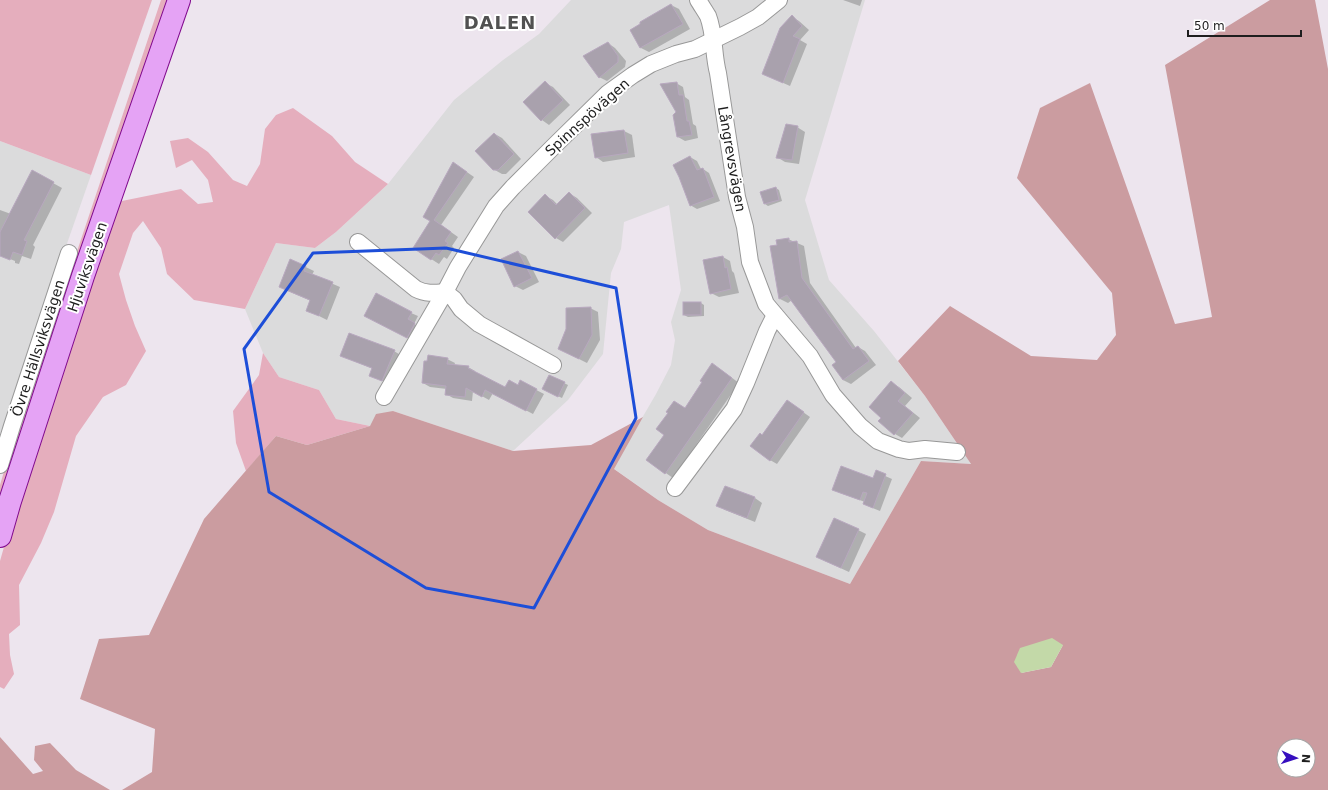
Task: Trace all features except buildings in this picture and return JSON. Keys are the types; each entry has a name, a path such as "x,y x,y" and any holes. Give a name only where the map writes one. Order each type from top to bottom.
{"main road":[{"name":"Hjuviksvägen","path":"0,536 83,276 179,0"}],"street":[{"name":"Långrevsvägen","path":"698,0 707,16 711,28 714,59 719,79 737,197 745,227 750,262 766,304 810,356 833,395 860,426 878,441 899,449 925,449 957,452"},
{"name":"Spinnspövägen","path":"384,397 458,267 496,206 543,157 608,93 633,75 651,64 676,54 695,49 713,41 758,17 779,0"},
{"path":"358,242 416,289 423,292 445,292 454,299 461,309 479,324 553,365"},
{"name":"Övre Hällsviksvägen","path":"0,465 70,253"},
{"path":"675,488 734,409 767,331 775,316"}],"highlighted area":[{"path":"446,248 616,288 636,418 534,608 426,588 269,492 244,349 313,253"}],"shaded area":[{"path":"0,0 152,0 91,175 0,141"},
{"path":"161,0 171,0 71,279 0,495 0,485 8,458"},
{"path":"571,0 865,0 805,200 829,280 874,331 925,396 971,464 921,461 850,584 708,530 658,500 613,468 671,365 675,340 671,322 681,290 669,205 624,222 621,249 611,273 603,354 568,400 513,451 393,411 370,426 336,419 319,390 279,377 263,353 245,309 276,243 315,248 336,232 388,184 454,100 503,60 539,34"},
{"path":"1270,0 1315,0 1328,69 1328,790 122,790 152,772 155,729 80,699 99,639 149,635 204,519 276,436 307,445 370,426 376,414 393,411 513,451 591,445 643,417 614,469 658,500 708,530 850,584 921,461 971,464 925,396 898,361 950,306 1031,356 1097,360 1116,335 1112,293 1017,178 1040,108 1090,83 1175,324 1212,317 1165,65","holes":["1063,645 1051,667 1021,673"]},
{"path":"293,108 332,136 355,162 388,184 336,232 315,248 276,243 245,309 194,300 167,274 161,248 143,221 133,233 119,274 135,326 146,351 126,385 103,397 76,436 54,512 41,543 19,585 20,625 9,634 10,655 14,674 4,689 0,687 0,561 32,449 117,202 181,189 198,204 213,202 208,180 192,160 176,168 170,141 188,138 208,152 233,180 247,186 260,164 265,129 276,115"},
{"path":"0,141 91,175 0,435"},
{"path":"263,353 279,377 319,390 336,419 370,426 307,445 276,436 246,471 236,443 233,411 259,375"},
{"path":"1052,638 1063,645 1051,667 1021,673 1014,662 1020,648"},
{"path":"0,737 33,774 43,771 34,760 35,746 50,743 76,770 110,790 0,790"}],"district":[{"name":"DALEN","path":"500,23"}]}
